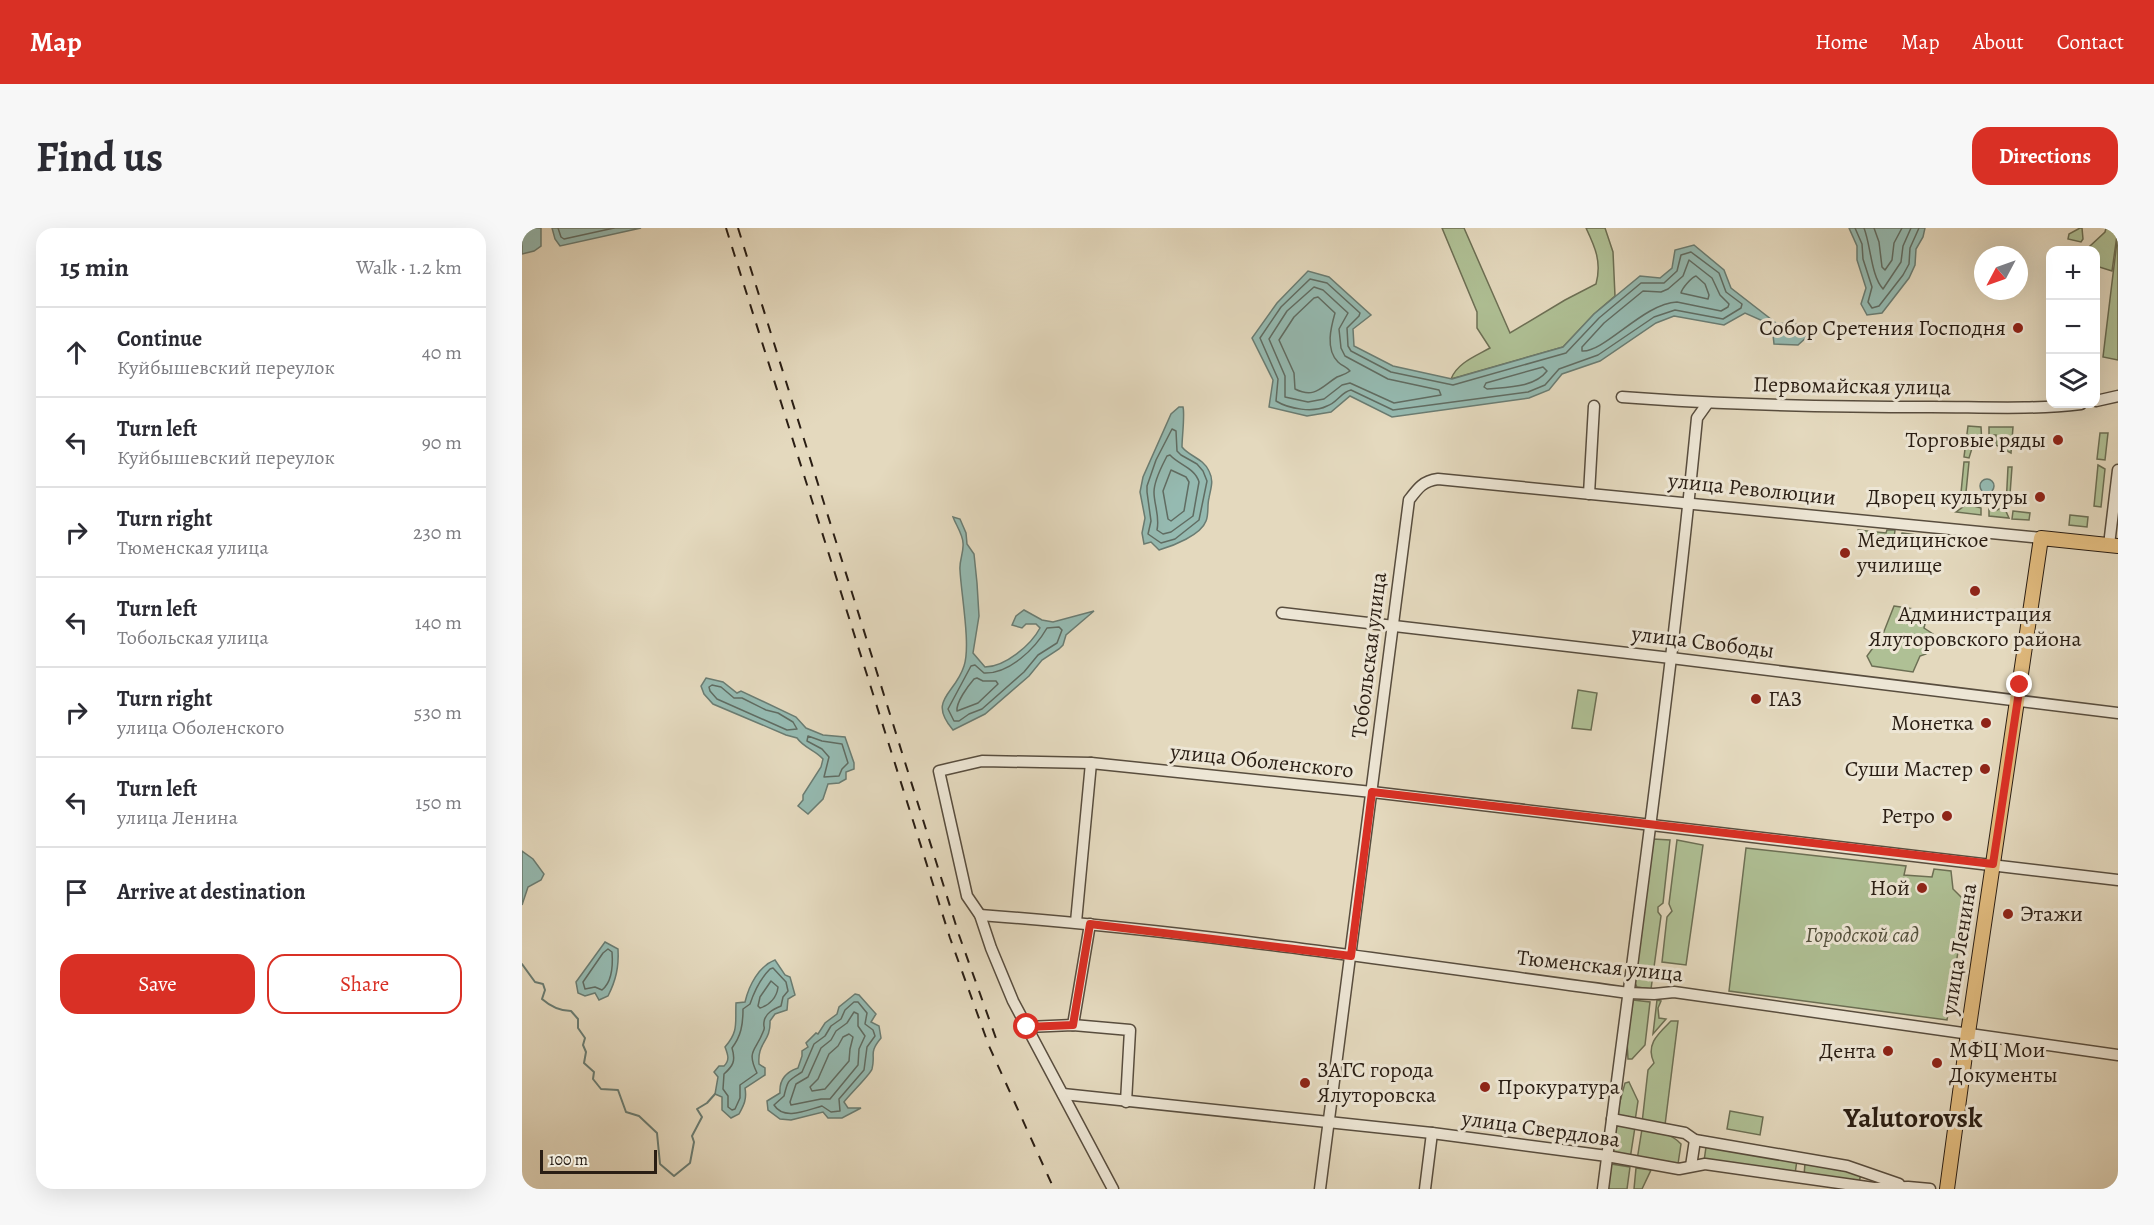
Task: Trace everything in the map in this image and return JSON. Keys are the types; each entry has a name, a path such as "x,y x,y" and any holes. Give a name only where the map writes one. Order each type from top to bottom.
{"main road":[{"name":"улица Революции","path":"2041,538 2114,546"},
{"name":"улица Ленина","path":"1947,1189 2041,538"}],"street":[{"path":"2100,400 2118,396"},
{"name":"Первомайская улица","path":"1622,397 1707,404 1895,407 2046,406"},
{"path":"1602,1189 1671,658 1697,418 1707,404"},
{"path":"1589,494 1594,405"},
{"path":"2114,546 2118,470"},
{"name":"улица Революции","path":"1419,485 1438,479 2041,538"},
{"name":"Тобольская улица","path":"1320,1189 1372,792 1391,626 1409,500 1419,485"},
{"name":"улица Свободы","path":"1282,613 2118,713"},
{"name":"улица Оболенского","path":"980,915 967,896 939,771 982,761 1091,763 1372,792 2118,880"},
{"path":"1076,922 1091,763"},
{"path":"980,915 1013,1001 1113,1189"},
{"name":"Тюменская улица","path":"980,915 1076,922 1629,993 1674,992 2118,1055"},
{"path":"1073,1025 1090,924"},
{"path":"1027,1027 1073,1025 1130,1030 1126,1102"},
{"name":"улица Свердлова","path":"1063,1094 1432,1133 1607,1156 1678,1169 1705,1164 1874,1188 1930,1189"},
{"name":"улица Свердлова","path":"1612,1119 1685,1133 1695,1140 1847,1166 1908,1187"},
{"path":"1425,1189 1432,1133"},
{"path":"1691,1166 1695,1140"},
{"path":"1798,1178 1802,1159"}],"green space":[{"path":"1442,228 1464,228 1510,333 1596,284 1598,262 1595,248 1586,228 1605,228 1613,252 1615,296 1594,314 1563,347 1451,379 1462,364 1490,348 1477,328 1477,312"},
{"path":"2082,228 2083,239 2081,242 2068,239 2069,234"},
{"path":"2106,228 2118,228 2112,271 2100,267 2100,246 2090,246 2105,232"},
{"path":"2118,233 2118,360 2103,357"},
{"path":"1968,426 1981,427 1982,445 1973,445 1969,458 1964,457"},
{"path":"1989,427 2013,427 2011,453 1996,445 1996,435 1989,435"},
{"path":"2100,433 2108,433 2105,460 2097,459"},
{"path":"1964,462 1969,462 1965,502 1960,503"},
{"path":"2098,465 2105,469 2101,507 2094,506"},
{"path":"2008,467 2012,467 2009,508 2006,506"},
{"path":"1967,504 1981,508 1981,515 1956,512"},
{"path":"2004,507 2009,518 1989,516 1989,509 1997,510"},
{"path":"2013,511 2030,513 2029,520 2012,519"},
{"path":"2070,515 2088,517 2087,527 2069,525"},
{"path":"1858,530 1886,533 1887,530 1895,530 1894,538 1858,534"},
{"path":"1902,533 1940,538 1939,542 1901,538"},
{"path":"1894,606 1928,611 1924,628 1933,634 1926,654 1920,656 1913,672 1872,666 1867,656 1883,634"},
{"path":"1578,690 1597,693 1591,730 1572,728"},
{"path":"1653,839 1670,840 1663,903 1658,907 1661,916 1651,989 1637,987 1635,983"},
{"path":"1677,840 1703,845 1686,965 1662,962 1667,917 1672,911 1669,904"},
{"name":"Городской сад","path":"1746,848 1906,866 1904,875 1932,877 1934,869 1951,871 1953,889 1966,902 1947,1020 1729,991"},
{"path":"1633,1000 1650,1002 1645,1045 1632,1059 1628,1059 1627,1041"},
{"path":"1657,1000 1661,1001 1658,1008 1659,1018 1666,1019 1653,1034"},
{"path":"1671,1021 1678,1021 1665,1125 1642,1123 1648,1070 1654,1063 1652,1045"},
{"path":"1629,1082 1638,1101 1635,1121 1618,1119 1625,1083"},
{"path":"1730,1111 1763,1117 1760,1135 1727,1129"},
{"path":"1620,1125 1635,1127 1630,1159 1612,1155 1616,1127"},
{"path":"1642,1129 1668,1135 1677,1140 1681,1144 1678,1164 1637,1160"},
{"path":"1706,1147 1797,1160 1795,1174 1704,1161"},
{"path":"1805,1163 1861,1173 1859,1183 1804,1176"},
{"path":"1611,1164 1630,1167 1627,1189 1608,1189"},
{"path":"1636,1168 1651,1170 1642,1189 1634,1189"}],"water":[{"path":"522,228 541,228 541,246 534,251 522,254"},
{"path":"552,228 641,228 560,246"},
{"path":"1849,228 1925,228 1916,249 1915,265 1909,278 1882,313 1867,315 1861,304 1866,288 1857,260 1857,246"},
{"path":"1694,245 1724,270 1731,288 1776,323 1806,325 1808,336 1798,345 1774,344 1772,325 1745,313 1724,325 1674,316 1656,323 1600,361 1562,374 1549,390 1529,398 1392,417 1350,396 1331,412 1307,416 1269,407 1273,380 1252,338 1277,303 1308,271 1329,277 1371,315 1353,329 1354,346 1393,366 1452,379 1563,347 1594,314 1640,276 1660,278 1672,268 1675,250"},
{"path":"1179,407 1183,407 1184,410 1182,447 1203,463 1209,471 1212,484 1206,521 1199,531 1179,543 1159,550 1151,542 1144,544 1142,533 1145,518 1140,492 1143,477 1171,414"},
{"path":"1987,479 1992,481 1994,486 1992,491 1987,493 1982,491 1980,486 1982,481"},
{"path":"953,517 960,519 966,533 967,544 974,554 979,616 973,653 985,667 1001,663 1017,654 1036,635 1040,628 1036,624 1026,624 1022,628 1012,625 1016,616 1024,610 1042,620 1053,622 1094,611 1066,635 1059,649 1042,660 1029,676 985,714 953,730 942,711 943,704 964,666 966,646 960,570 963,540"},
{"path":"706,678 723,682 737,693 741,691 796,717 806,728 823,735 845,737 854,769 846,772 846,779 839,783 828,784 823,799 808,814 798,806 821,767 823,759 797,738 713,704 704,694 701,686"},
{"path":"522,851 533,859 544,874 541,880 528,887 522,905"},
{"path":"605,942 618,949 617,968 608,996 599,1000 595,993 585,996 578,993 576,982"},
{"path":"775,960 785,975 790,977 795,995 788,999 787,1010 775,1014 770,1021 770,1028 759,1057 759,1064 765,1068 765,1075 745,1088 742,1108 739,1114 731,1118 722,1110 722,1097 715,1094 718,1077 714,1072 719,1066 724,1066 728,1059 725,1047 734,1031 736,1003 745,1002 756,977 764,967"},
{"path":"855,994 859,995 876,1014 871,1022 879,1026 881,1038 873,1051 872,1069 844,1102 848,1108 861,1108 842,1118 828,1118 823,1112 791,1120 780,1119 768,1110 767,1101 780,1093 784,1077 798,1068 802,1051 808,1047 806,1043 837,1014 839,1007"}],"waterway":[{"path":"522,964 535,982 543,984 545,990 542,999 555,1008 571,1011 578,1019 578,1028 585,1038 584,1063 594,1072 593,1079 601,1089 618,1090 626,1112 639,1116 657,1133 660,1164 674,1176 690,1163 694,1142 692,1136 702,1117 697,1109 715,1094"}],"railway":[{"path":"726,228 950,938 989,1046 1054,1189"},
{"path":"738,228 959,935 998,1044"}],"place":[{"name":"Собор Сретения Господня","path":"2018,328"},
{"name":"Торговые ряды","path":"2058,440"},
{"name":"Дворец культуры","path":"2040,497"},
{"name":"Медицинское училище","path":"1845,553"},
{"name":"Администрация Ялуторовского района","path":"1975,591"},
{"name":"ГАЗ","path":"1756,699"},
{"name":"Монетка","path":"1986,723"},
{"name":"Суши Мастер","path":"1985,769"},
{"name":"Ретро","path":"1947,816"},
{"name":"Ной","path":"1922,888"},
{"name":"Этажи","path":"2008,914"},
{"name":"Дента","path":"1888,1051"},
{"name":"МФЦ Мои Документы","path":"1937,1063"},
{"name":"ЗАГС города Ялуторовска","path":"1305,1083"},
{"name":"Прокуратура","path":"1485,1087"}],"district":[{"name":"Yalutorovsk","path":"1913,1118"}],"route":[{"path":"1027,1027 1073,1025 1090,924 1351,956 1372,792 1993,864 2020,685"}]}
